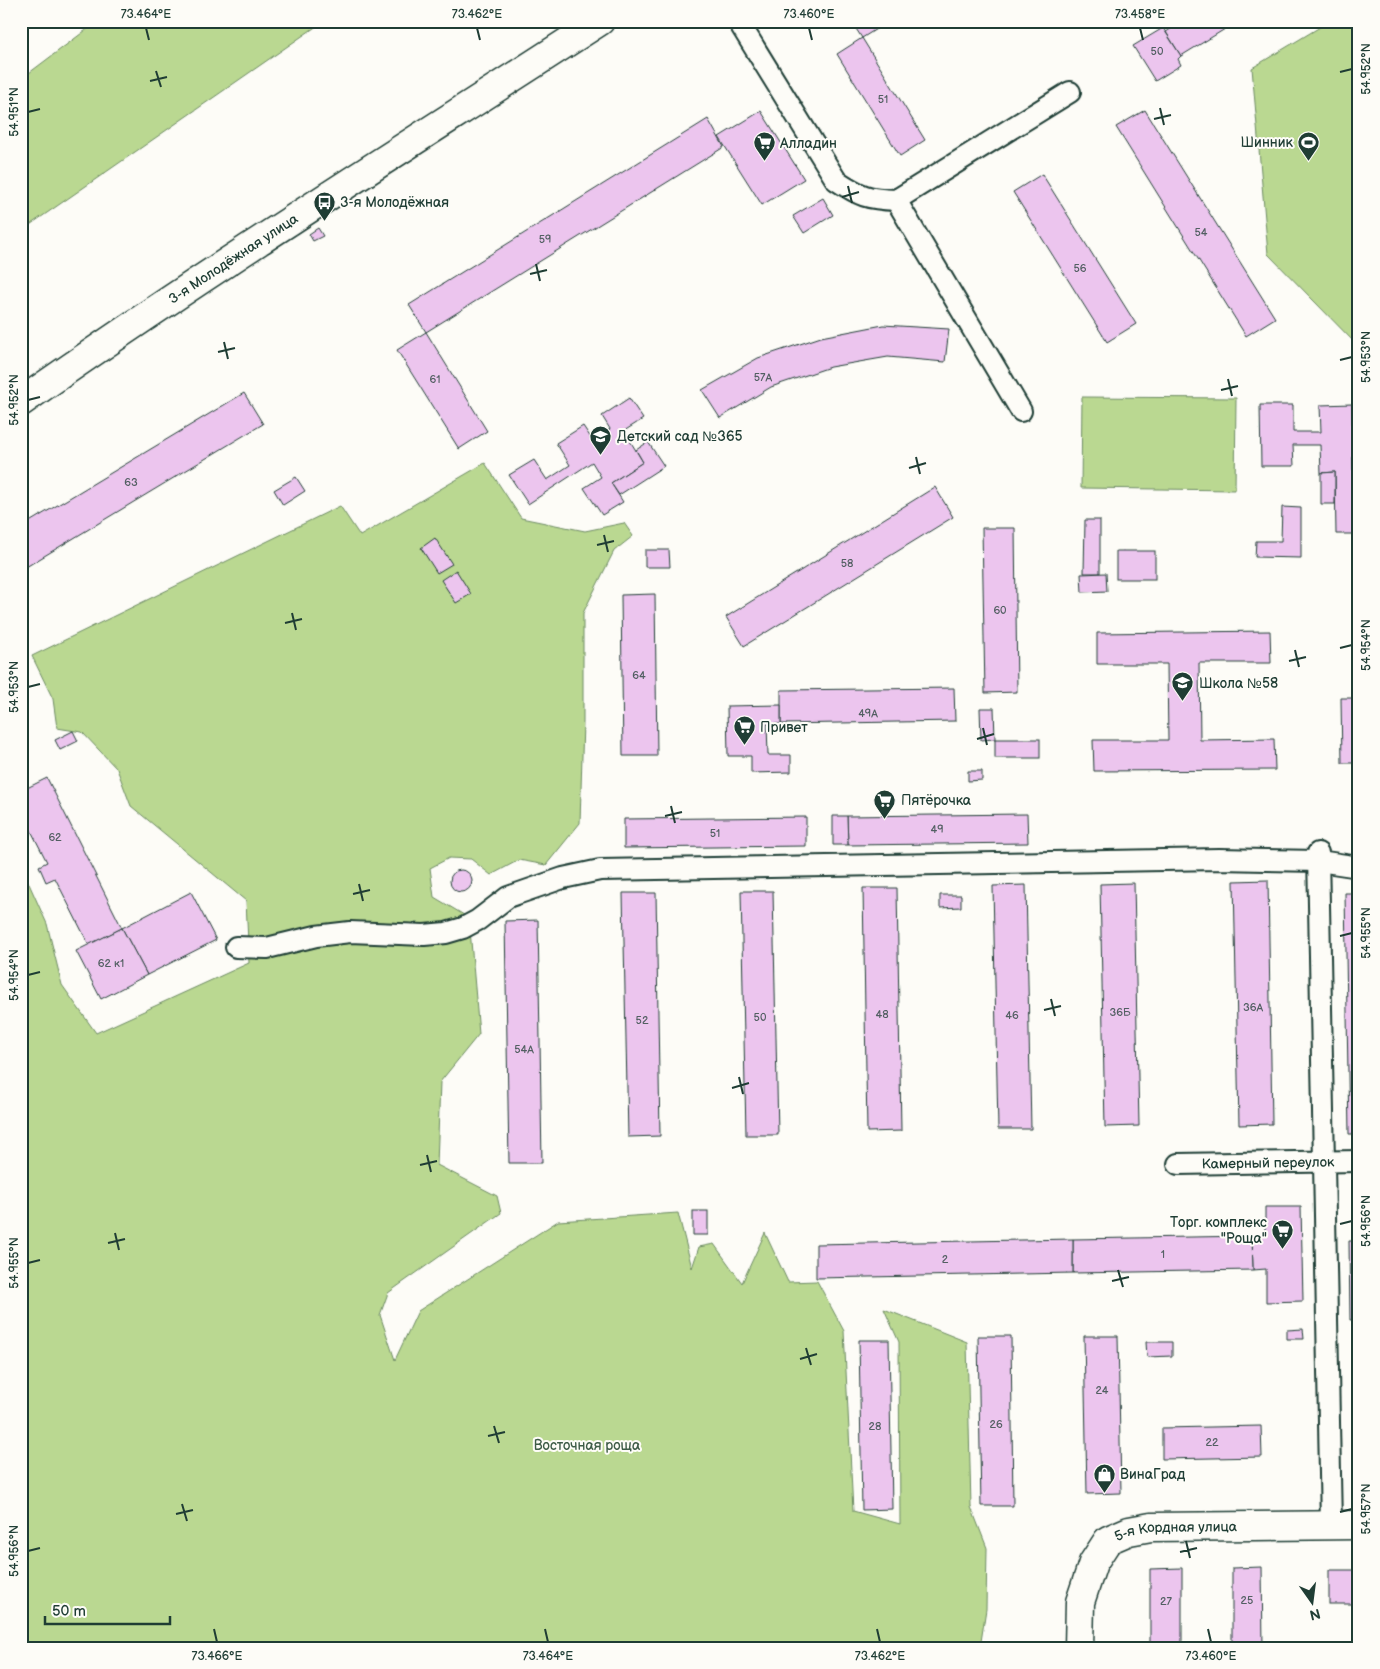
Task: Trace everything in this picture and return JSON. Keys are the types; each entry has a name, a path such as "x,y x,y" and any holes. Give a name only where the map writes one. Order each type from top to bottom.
{"main road":[{"name":"3-я Молодёжная улица","path":"21,402 112,338 600,21"},
{"name":"5-я Кордная улица","path":"1079,1648 1080,1602 1093,1563 1108,1540 1129,1531 1151,1527 1359,1524"}],"street":[{"path":"738,21 836,180 856,194 876,199 896,200 1070,92"},
{"path":"896,200 1021,411"},
{"path":"1319,857 1331,1525"},
{"path":"236,947 268,948 316,936 350,932 424,935 446,933 463,928 478,920 508,897 563,878 600,870 1319,857 1359,866"},
{"name":"Камерный переулок","path":"1178,1164 1359,1161"}],"green space":[{"path":"98,21 324,21 21,231 21,79"},
{"name":"Шинник","path":"1330,21 1359,21 1359,347 1268,254 1252,68"},
{"path":"1082,397 1236,398 1235,490 1081,488"},
{"name":"Восточная роща","path":"485,463 521,518 585,531 624,523 633,536 614,551 583,613 583,722 580,823 546,865 519,860 491,875 471,859 449,858 430,868 434,897 469,918 479,1034 440,1082 437,1165 497,1196 501,1213 388,1293 380,1315 395,1360 418,1311 558,1221 678,1213 692,1268 699,1247 714,1244 742,1283 765,1233 788,1282 817,1281 844,1331 853,1511 900,1524 899,1342 884,1309 967,1342 971,1507 987,1548 986,1609 980,1648 21,1648 21,866 47,924 62,985 96,1033 249,963 246,901 131,806 117,769 82,732 57,728 53,699 32,656 340,506 360,536"}],"building":[{"path":"851,21 889,21 862,38"},
{"path":"1183,21 1238,21 1181,56 1166,32"},
{"path":"1163,28 1181,56 1178,59 1181,65 1155,81 1133,46"},
{"path":"862,38 925,140 900,156 837,54"},
{"path":"1145,110 1275,318 1246,336 1116,127"},
{"name":"Алладин","path":"761,111 804,179 762,205 719,137"},
{"path":"708,119 724,147 426,332 409,305"},
{"path":"1042,174 1136,324 1107,342 1013,192"},
{"path":"823,198 833,215 804,233 793,216"},
{"path":"318,228 323,236 313,241 309,234"},
{"path":"883,325 949,329 945,362 888,357 830,367 771,387 720,418 702,390 758,358 821,337"},
{"path":"426,332 487,431 459,449 397,350"},
{"path":"244,393 263,424 21,570 21,527"},
{"name":"Детский сад №365","path":"629,398 643,419 624,431 643,462 611,483 623,502 602,515 584,488 601,477 592,462 528,504 509,475 534,460 547,480 570,465 556,443 583,426 593,441 610,429 602,416"},
{"path":"1352,404 1353,470 1359,470 1359,534 1336,534 1335,472 1321,473 1320,445 1293,445 1294,466 1261,466 1260,405 1293,405 1293,432 1321,432 1320,405"},
{"path":"648,442 664,466 619,495 611,483 643,462 636,450"},
{"path":"1335,472 1335,504 1321,504 1321,473"},
{"path":"296,477 305,491 283,505 274,490"},
{"path":"935,487 953,517 744,646 726,617"},
{"path":"1282,507 1301,508 1301,558 1255,557 1256,541 1281,541"},
{"path":"1085,520 1100,520 1100,573 1084,573"},
{"path":"982,528 1015,528 1017,692 985,693"},
{"path":"435,538 452,564 437,573 421,548"},
{"path":"645,550 669,550 670,567 645,567"},
{"path":"1116,551 1155,551 1155,579 1116,579"},
{"path":"456,570 471,594 456,603 441,580"},
{"path":"1106,573 1107,591 1082,592 1081,574"},
{"path":"655,594 657,756 623,756 621,595"},
{"name":"Школа №58","path":"1270,631 1271,663 1199,663 1200,740 1274,739 1275,770 1094,771 1093,740 1168,740 1167,664 1097,664 1097,633"},
{"path":"954,688 955,721 781,724 781,690"},
{"path":"1341,698 1359,698 1359,763 1342,763"},
{"path":"781,705 781,724 767,724 768,755 791,755 791,772 751,773 751,756 728,756 727,706"},
{"path":"980,708 994,708 995,739 981,740"},
{"path":"73,731 78,741 60,750 55,740"},
{"path":"995,739 1040,739 1040,758 995,758"},
{"path":"968,771 982,771 982,780 968,781"},
{"path":"47,778 122,928 89,945 55,878 46,882 39,866 47,862 21,811 21,791"},
{"path":"1027,814 1028,843 848,845 847,816"},
{"path":"833,816 847,816 848,845 833,845"},
{"path":"806,817 806,846 624,848 624,819"},
{"path":"461,870 469,873 472,881 469,889 461,892 453,889 450,881 453,873"},
{"path":"1268,880 1272,1124 1239,1125 1234,881"},
{"path":"1134,883 1139,1126 1105,1127 1100,884"},
{"path":"1026,885 1031,1129 998,1129 993,886"},
{"path":"863,888 897,888 901,1131 867,1132"},
{"path":"741,891 773,891 778,1135 746,1135"},
{"path":"191,892 216,940 147,975 122,928"},
{"path":"623,893 656,893 660,1136 628,1137"},
{"path":"1345,893 1359,893 1359,1134 1349,1134"},
{"path":"940,895 961,895 961,907 940,908"},
{"path":"538,920 542,1163 509,1163 505,921"},
{"path":"122,928 147,975 101,999 76,951"},
{"path":"1265,1207 1301,1207 1303,1301 1266,1302 1266,1269 1253,1270 1252,1236 1265,1235"},
{"path":"693,1211 708,1211 708,1235 693,1235"},
{"path":"1252,1236 1253,1270 1073,1273 1073,1239"},
{"path":"1073,1239 1073,1273 816,1278 816,1244"},
{"path":"1349,1241 1359,1241 1359,1319 1350,1320"},
{"path":"1303,1329 1304,1339 1287,1339 1287,1330"},
{"path":"978,1336 1011,1336 1013,1506 981,1506"},
{"path":"1084,1336 1118,1336 1121,1493 1087,1494"},
{"path":"859,1340 889,1340 892,1509 862,1510"},
{"path":"1146,1342 1172,1342 1172,1356 1147,1357"},
{"path":"1261,1426 1262,1457 1162,1459 1162,1428"},
{"path":"1354,1461 1359,1461 1359,1496 1355,1496"},
{"path":"1262,1567 1263,1648 1232,1648 1232,1568"},
{"path":"1182,1568 1182,1648 1150,1648 1150,1569"},
{"path":"1329,1570 1359,1570 1359,1604 1329,1604"}],"place":[{"name":"Шинник","path":"1309,161"},
{"name":"Алладин","path":"764,162"},
{"name":"3-я Молодёжная","path":"324,221"},
{"name":"Детский сад №365","path":"601,455"},
{"name":"Школа №58","path":"1183,702"},
{"name":"Привет","path":"744,746"},
{"name":"Пятёрочка","path":"885,819"},
{"name":"Торг. комплекс \"Роща\"","path":"1283,1249"},
{"name":"ВинаГрад","path":"1104,1493"}]}
